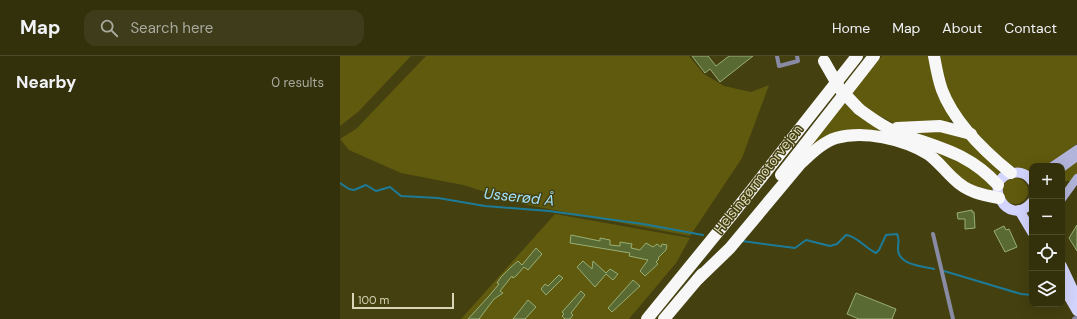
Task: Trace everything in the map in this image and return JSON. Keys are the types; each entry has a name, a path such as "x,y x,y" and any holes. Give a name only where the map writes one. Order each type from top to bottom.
{"highway":[{"name":"Helsingørmotorvejen","path":"647,319 736,212 857,56"},
{"name":"Helsingørmotorvejen","path":"664,319 698,280 874,56"},
{"path":"934,56 941,89 948,104 970,134 1011,173"},
{"path":"823,59 840,89 859,109 884,126 898,133 956,153 984,171 998,185"},
{"path":"884,126 905,129 940,126 970,134"},
{"path":"698,280 730,248 801,163 812,152 836,138 864,135 896,142 917,149 935,160 965,188 984,196 999,198"}],"main road":[{"path":"1029,177 1016,172 1011,173 1001,180 998,185 999,198 1007,207 1019,210 1029,205"},
{"path":"1019,210 1029,227"},
{"path":"1064,271 1077,298"},
{"path":"1065,290 1077,311"}],"street":[{"path":"777,56 779,66 798,61 797,56"},
{"path":"1056,163 1077,148"},
{"path":"1065,166 1077,157"},
{"path":"1065,195 1077,178"},
{"path":"933,234 953,319"}],"shaded area":[{"path":"340,56 411,56 358,112 340,126"},
{"path":"426,56 689,56 704,74 724,86 751,92 769,85 742,158 690,236 528,205 463,185 401,173 349,150 340,139 356,129"},
{"path":"882,56 930,56 951,114 951,120 946,123 895,124 869,110 850,93"},
{"path":"939,56 1077,56 1077,144 1049,163 1029,163 1029,170 1009,166 1003,163 955,107 944,82"},
{"path":"843,102 865,120 931,146 983,174 992,187 992,195 972,188 944,164 856,132 801,159"},
{"path":"944,130 967,138 1002,172 996,178 917,133"},
{"path":"1077,160 1077,174 1072,181 1065,181 1065,169"},
{"path":"1015,178 1024,182 1028,191 1024,200 1015,204 1006,200 1002,191 1006,182"},
{"path":"555,214 690,238 676,263 629,319 461,319"}],"building":[{"path":"692,56 708,56 716,66 729,56 753,56 720,82 710,69 705,73"},
{"path":"972,210 972,212 974,212 975,228 965,229 965,219 958,219 957,213"},
{"path":"1077,225 1077,251 1069,238"},
{"path":"1004,226 1006,230 1009,229 1017,247 1005,252 994,231"},
{"path":"571,235 600,241 600,238 610,240 610,245 620,246 620,242 632,244 631,248 640,250 646,243 653,247 657,244 661,247 662,244 667,245 666,250 656,262 658,264 645,276 640,271 648,260 629,256 630,253 570,243"},
{"path":"536,248 542,254 528,270 524,267 516,276 513,278 512,276 500,291 503,293 494,299 479,319 468,319 499,284 497,283 501,277 518,261 522,265"},
{"path":"583,261 592,269 593,261 606,273 610,269 618,274 613,280 606,274 595,287 577,267"},
{"path":"559,275 563,278 546,295 541,289 545,284 548,286"},
{"path":"633,280 640,286 612,312 608,308"},
{"path":"581,291 585,295 571,313 573,315 570,319 565,319 562,316 564,314 562,312"},
{"path":"856,293 896,309 892,319 859,319 847,314"},
{"path":"528,300 536,307 525,319 513,319"}],"waterway":[{"name":"Usserød Å","path":"340,183 349,189 354,190 366,185 376,191 390,187 401,196 438,198 485,206 549,211 643,224 703,235"},
{"name":"Usserød Å","path":"742,241 795,248 806,240 830,246 837,244 846,235 854,238 876,253 886,235 897,234 899,240 899,254 906,262 917,266 934,269"},
{"name":"Usserød Å","path":"944,271 1021,294 1029,295"}]}
